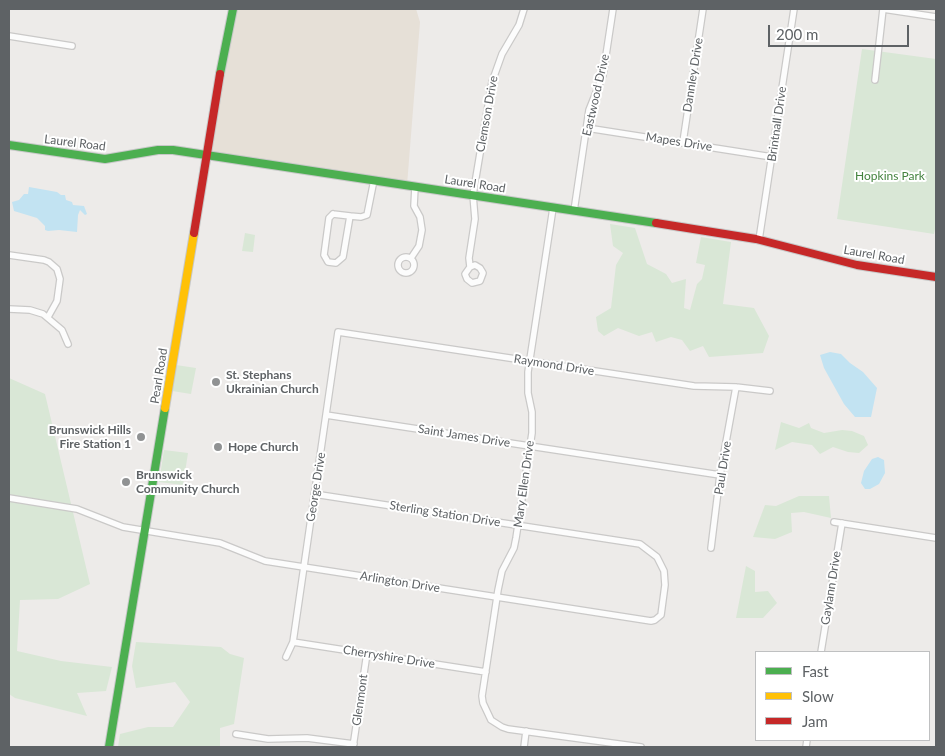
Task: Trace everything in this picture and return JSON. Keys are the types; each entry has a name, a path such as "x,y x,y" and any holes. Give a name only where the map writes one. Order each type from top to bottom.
{"street":[{"name":"Pearl Road","path":"109,747 221,70 233,9"},
{"name":"Clemson Drive","path":"470,267 469,258 475,219 473,195 492,82 497,65 519,25 524,9"},
{"name":"Eastwood Drive","path":"574,211 586,128 602,75 613,9"},
{"name":"Dannley Drive","path":"683,142 703,9"},
{"name":"Brintnall Drive","path":"759,240 794,9"},
{"path":"874,80 883,9 936,17"},
{"path":"9,36 72,46"},
{"name":"Mapes Drive","path":"586,128 772,157"},
{"name":"Laurel Road","path":"9,145 95,158 116,158 166,149 208,154 727,234 759,240 857,265 936,277"},
{"path":"350,216 343,257 336,263 328,262 324,255 330,218 336,214 361,217 367,215 374,180"},
{"path":"411,258 419,246 422,230 420,217 414,206 415,186"},
{"name":"Mary Ellen Drive","path":"553,208 530,361 528,382 532,422 530,447 514,548 502,571 482,696 487,714 496,724 502,727 641,747"},
{"path":"9,255 44,260 56,269 60,278 57,301 48,317"},
{"path":"9,309 30,310 48,317 62,330 68,344"},
{"name":"Raymond Drive","path":"338,332 694,386 736,387 770,391"},
{"name":"George Drive","path":"286,657 293,642 338,332"},
{"name":"Paul Drive","path":"711,548 720,475 736,387"},
{"name":"Saint James Drive","path":"326,415 720,475"},
{"name":"Sterling Station Drive","path":"314,494 633,542 646,547 661,564 665,578 661,615 659,618"},
{"name":"Arlington Drive","path":"9,498 77,509 116,525 220,542 255,558 651,621 659,618"},
{"path":"834,522 936,538"},
{"name":"Gaylann Drive","path":"821,651 842,523"},
{"name":"Cherryshire Drive","path":"293,642 486,672"},
{"name":"Glenmont","path":"354,746 367,653"},
{"path":"524,747 526,731"},
{"path":"236,734 268,739 307,738 354,746"}],"shaded area":[{"path":"233,9 416,9 420,22 407,185 207,154"}],"green space":[{"name":"Hopkins Park","path":"862,49 936,59 936,224 934,234 837,219"},
{"path":"610,224 635,228 647,264 666,274 672,283 686,279 684,308 690,310 697,284 702,279 705,265 696,263 701,237 731,242 723,304 754,308 769,336 763,353 709,357 703,346 690,351 682,340 671,337 656,342 652,332 639,336 618,328 604,336 598,331 596,317 611,308 616,265 623,253 613,246"},
{"path":"245,233 255,235 253,252 242,251"},
{"path":"176,365 196,368 191,394 172,391"},
{"path":"9,378 45,394 90,584 58,599 20,600 17,651 61,661 112,667 106,691 77,693 87,716 15,698 9,694"},
{"path":"781,422 799,428 809,423 811,428 824,433 842,430 852,431 864,436 868,445 859,453 833,447 820,454 812,445 792,442 775,450"},
{"path":"164,450 188,453 183,485 159,482"},
{"path":"799,496 829,496 831,518 804,512 791,513 792,532 775,539 753,537 765,505 776,506"},
{"path":"746,566 755,571 755,592 768,591 777,603 763,618 736,618"},
{"path":"136,642 221,647 230,654 244,658 234,724 220,728 220,747 118,747 120,734 148,727 173,727 190,702 175,682 136,688 132,666"}],"water":[{"path":"29,187 57,192 65,195 66,200 72,202 73,205 84,206 87,214 85,215 80,210 77,232 45,230 45,226 37,218 14,211 12,202 19,200 24,194 28,194"},
{"path":"830,352 841,354 863,372 877,388 871,417 855,417 844,404 824,368 820,355"},
{"path":"878,457 884,460 885,473 879,484 870,489 865,489 861,483 864,471 872,459"}],"traffic: fast":[{"path":"220,74 233,9"},
{"path":"9,145 105,159 158,150 173,150 656,223"},
{"path":"109,747 165,408"}],"traffic: slow":[{"path":"165,408 194,233"}],"traffic: jam":[{"path":"194,233 220,74"},
{"path":"656,223 756,239 857,265 936,277"}],"place":[{"name":"St. Stephans Ukrainian Church","path":"216,382"},
{"name":"Brunswick Hills Fire Station 1","path":"141,437"},
{"name":"Hope Church","path":"218,447"},
{"name":"Brunswick Community Church","path":"126,482"}]}
